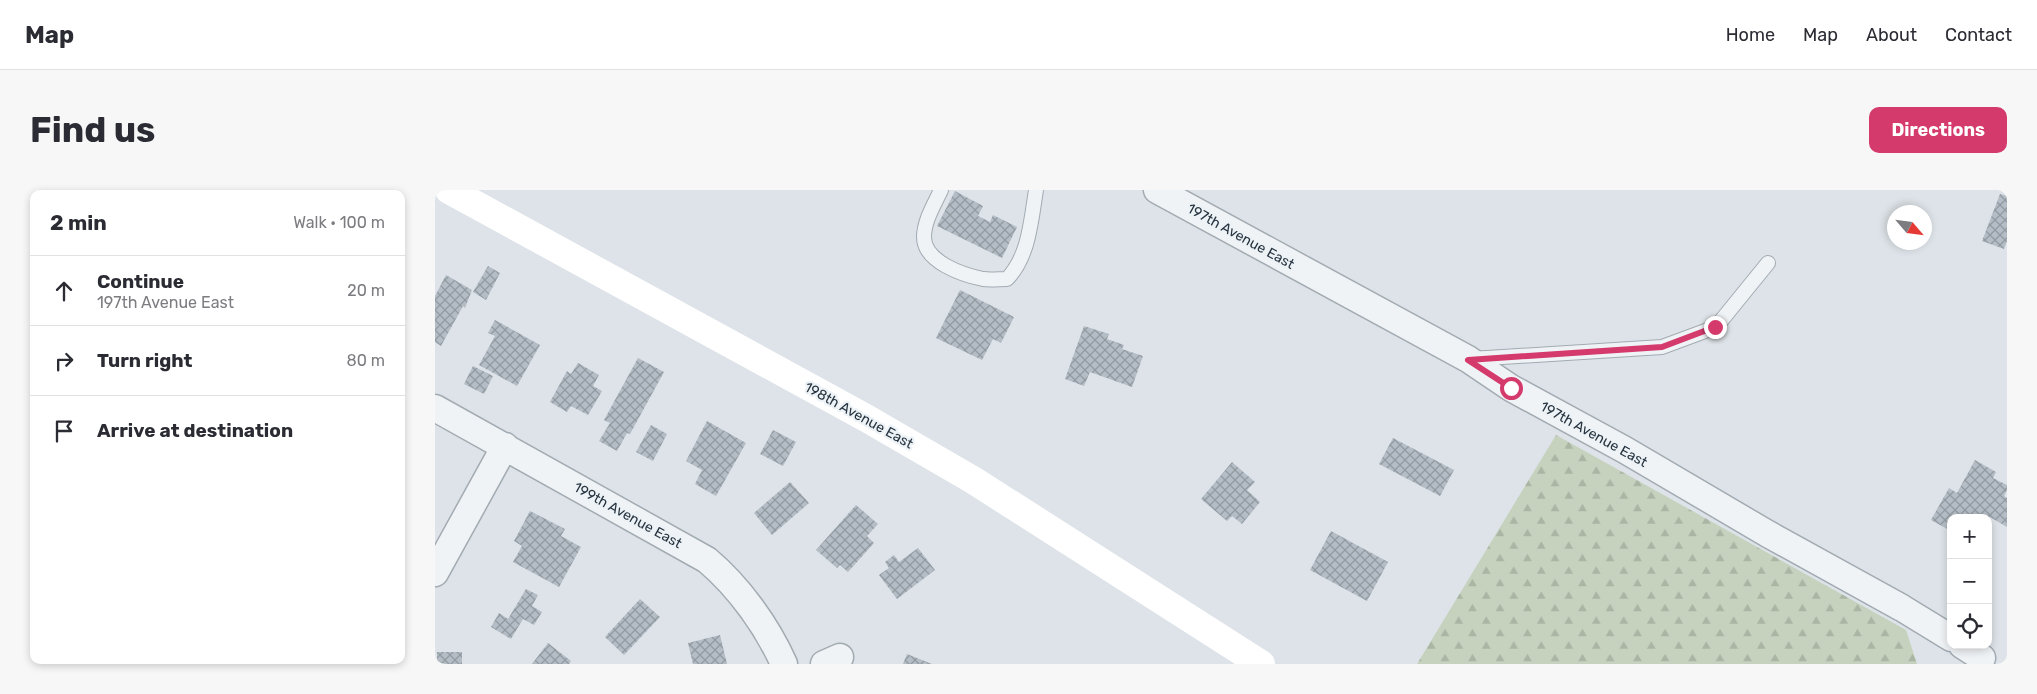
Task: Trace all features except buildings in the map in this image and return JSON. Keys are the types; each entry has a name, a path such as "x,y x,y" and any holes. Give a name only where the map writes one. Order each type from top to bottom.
{"main road":[{"name":"198th Avenue East","path":"449,190 866,418 973,480 1259,662"}],"street":[{"name":"197th Avenue East","path":"1157,190 1468,360 1511,388 1625,450 1947,636"},
{"name":"199th Avenue East","path":"435,408 707,560 721,571 756,614 784,664"},
{"path":"435,573 505,446"}],"lane":[{"path":"941,190 925,225 924,240 931,255 949,268 985,280 1007,279 1017,269 1028,238 1036,190"},
{"path":"1468,360 1662,347 1715,327 1768,263"}],"green space":[{"path":"1556,435 1906,630 1917,664 1417,664"}],"route":[{"path":"1511,388 1468,360 1662,347 1715,327"}]}
